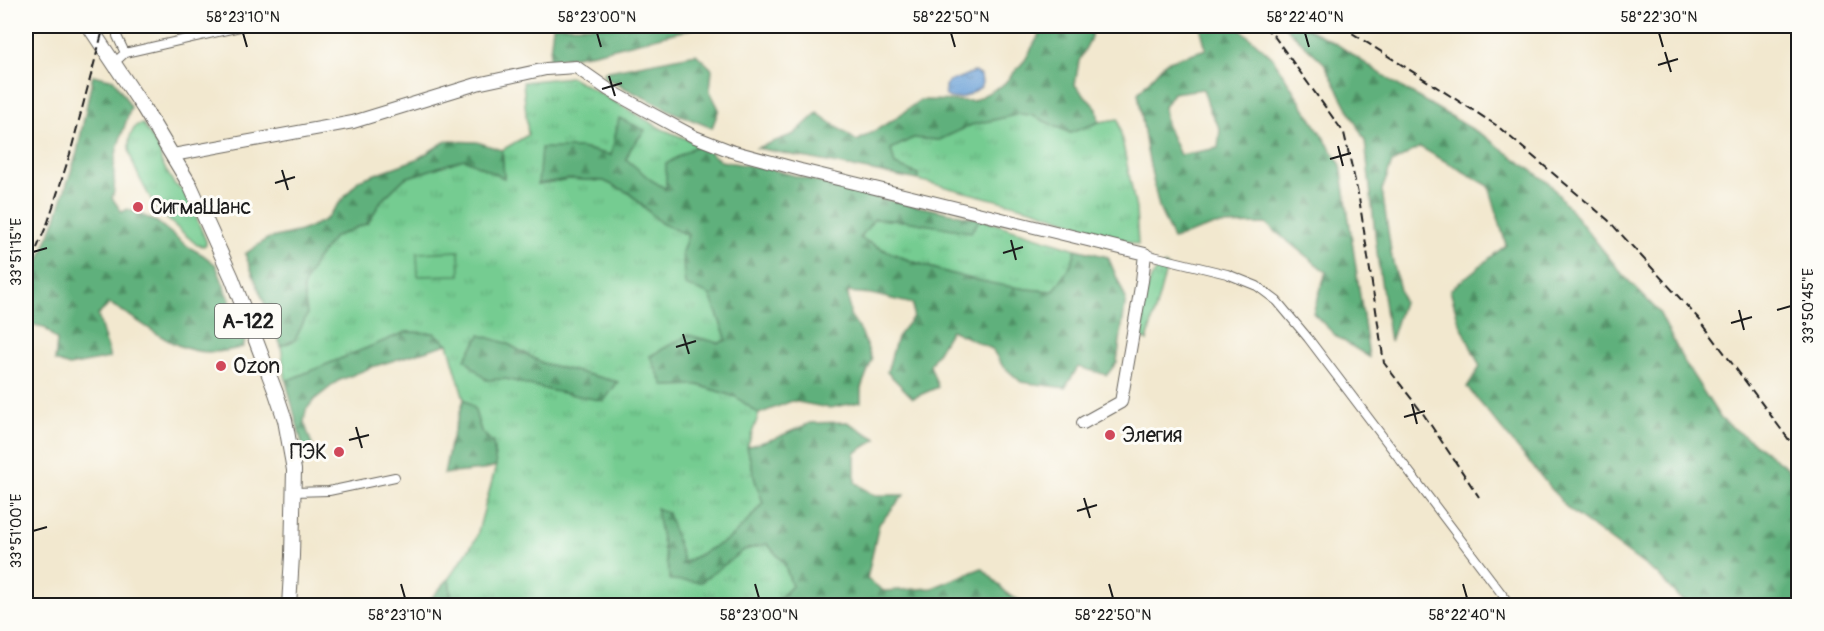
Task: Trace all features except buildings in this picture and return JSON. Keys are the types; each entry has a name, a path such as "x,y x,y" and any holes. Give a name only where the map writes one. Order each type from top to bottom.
{"main road":[{"name":"А-122","path":"89,26 190,185 232,278 276,393 291,446 294,470 289,606"}],"street":[{"path":"117,26 117,36 125,53"},
{"path":"114,63 125,53 244,26"},
{"path":"173,155 353,122 477,84 546,69 576,68 609,90 654,115 731,151 1227,274 1257,286 1277,301 1511,606"},
{"path":"1083,423 1121,402 1145,254"},
{"path":"294,492 329,491 395,477"}],"green space":[{"path":"553,26 702,26 595,53 549,60"},
{"path":"1044,26 1092,26 1091,38 1079,61 1075,85 1097,109 1099,122 1070,133 1031,115 1020,114 971,125 939,140 913,138 891,149 895,165 918,174 918,180 757,148 794,134 817,113 857,141 893,120 920,100 973,101 1003,85 1025,60"},
{"path":"1200,26 1237,26 1272,57 1341,165 1369,357 1337,337 1313,313 1326,272 1266,224 1215,225 1173,239 1159,208 1138,93 1166,62 1206,49","holes":["1203,89 1210,111 1220,129 1218,148 1180,155 1166,124 1164,107 1173,93"]},
{"path":"1284,26 1303,26 1335,43 1404,89 1484,136 1549,183 1623,275 1659,312 1683,360 1721,419 1788,468 1798,489 1798,605 1691,605 1679,598 1658,575 1568,509 1467,387 1480,367 1458,319 1450,290 1506,245 1489,186 1420,147 1392,163 1382,190 1392,258 1403,302 1390,342 1378,261 1365,141 1324,63"},
{"path":"696,54 712,69 710,91 719,109 712,128 675,113 605,78 603,72"},
{"path":"93,75 114,80 131,107 116,153 112,198 122,212 128,209 157,222 216,265 245,341 243,347 203,352 187,348 158,334 110,304 98,315 110,358 69,366 55,361 57,340 44,327 28,324 26,326 26,295 56,218 77,153"},
{"path":"571,77 662,129 699,144 666,189 626,159 631,148 645,130 611,155 581,148 538,184 569,179 604,181 629,193 661,223 688,235 682,252 710,295 727,340 719,343 688,335 650,356 664,386 698,385 736,397 759,414 747,447 763,502 748,521 729,539 683,563 675,540 663,549 701,582 744,550 767,544 784,563 792,586 777,601 779,605 452,605 449,578 476,539 496,466 493,443 481,431 474,408 464,399 448,344 434,333 406,332 286,381 281,346 295,340 307,315 303,287 316,260 334,237 368,223 381,201 405,178 464,159 504,178 502,150 528,135 523,82","holes":["506,343 542,363 618,382 553,391 506,379"]},
{"path":"1020,114 1031,115 1070,133 1099,122 1118,119 1136,209 1138,245 1035,210 918,180 918,174 895,165 891,149 913,138 939,140 971,125"},
{"path":"619,118 645,130 631,148 626,159 666,189 666,164 699,144 721,161 770,169 882,199 980,219 971,232 905,221 874,219 860,238 881,249 954,275 1006,286 1054,291 1072,263 1076,249 1108,257 1126,299 1117,362 1107,375 1078,367 1065,388 1021,382 1002,365 992,349 951,330 930,365 938,387 913,398 887,372 897,337 913,317 913,304 871,294 848,292 850,315 861,331 872,360 861,388 861,402 829,408 792,401 759,414 736,397 698,385 664,386 650,356 688,335 719,343 727,340 710,295 685,285 682,252 688,235 661,223 629,193 604,181 569,179 538,184 541,148 581,148 611,155"},
{"path":"143,124 160,151 161,161 174,184 183,190 188,198 206,241 204,246 197,245 161,213 141,181 129,145 132,132 137,125"},
{"path":"446,141 477,142 502,150 504,178 464,159 405,178 381,201 368,223 334,237 316,260 303,287 307,315 295,340 281,346 245,254 267,239 301,231 325,220 359,180 417,159"},
{"path":"874,219 905,221 980,219 1076,249 1072,263 1054,291 1018,288 929,267 860,238"},
{"path":"459,251 460,275 418,276 417,253"},
{"path":"1164,265 1168,267 1147,341 1141,337 1140,332 1146,294 1153,276"},
{"path":"406,332 434,333 448,344 372,367 338,381 314,400 306,410 304,422 315,453 306,460 286,381"},
{"path":"480,335 506,343 542,363 618,382 604,401 506,379 486,380 465,359"},
{"path":"464,399 474,408 481,431 493,443 496,466 483,470 444,474 450,444"},
{"path":"847,422 877,439 855,453 855,482 873,495 904,495 879,524 867,579 884,591 932,588 982,568 1010,596 1030,605 779,605 777,601 792,586 784,563 767,544 744,550 701,582 670,580 656,508 668,513 684,563 729,539 763,503 747,447 776,438 810,423"},
{"path":"449,578 452,605 425,605"}],"water":[{"path":"974,72 981,76 981,87 959,98 949,98 945,95 945,86 948,82"}],"railway":[{"path":"26,274 48,222 70,154 104,26"},
{"path":"1263,26 1274,36 1344,133 1359,198 1384,363 1424,415 1479,497"},
{"path":"1341,26 1496,125 1608,220 1699,319 1798,452"}],"place":[{"name":"СигмаШанс","path":"138,207"},
{"name":"Ozon","path":"221,366"},
{"name":"Элегия","path":"1110,435"},
{"name":"ПЭК","path":"339,452"}]}
